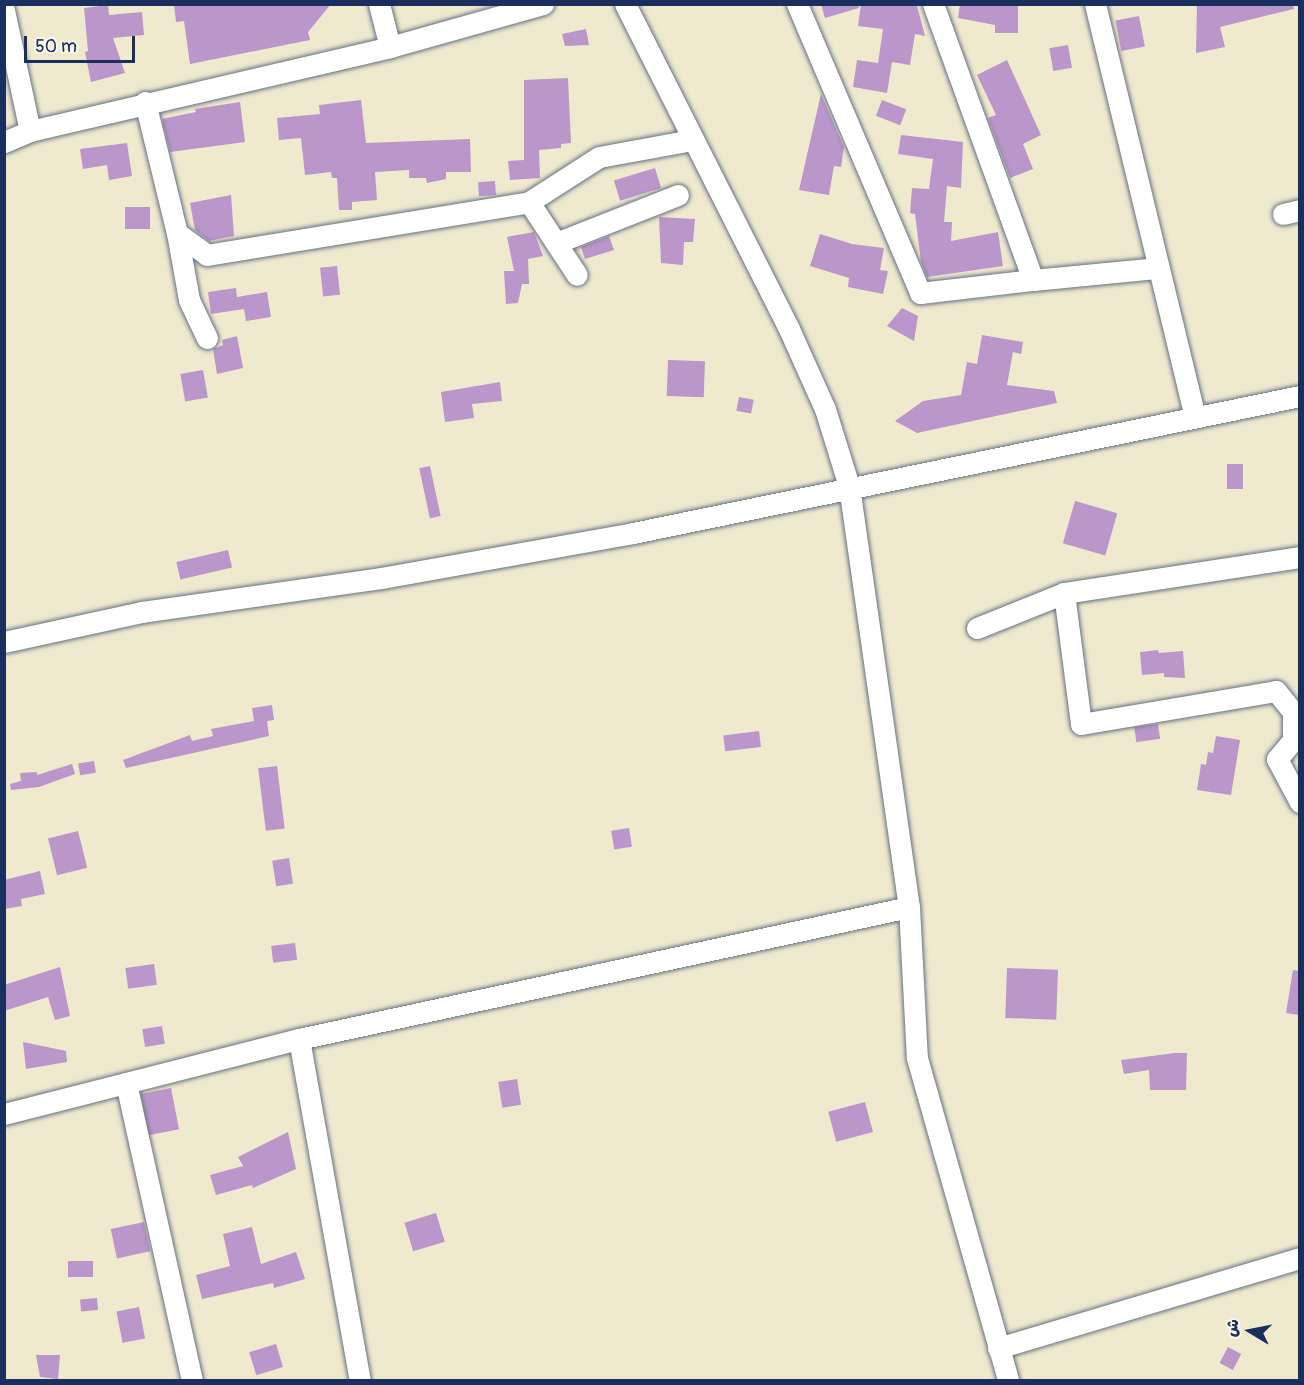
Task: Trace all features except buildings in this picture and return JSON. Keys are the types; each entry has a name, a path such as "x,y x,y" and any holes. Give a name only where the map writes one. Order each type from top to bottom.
{"street":[{"path":"379,4 390,47"},
{"path":"4,142 30,131 145,102 390,47 543,4"},
{"path":"624,4 794,339 825,409 849,486 909,907 917,1058 1008,1380"},
{"path":"797,4 920,293 1158,268"},
{"path":"933,4 1033,280"},
{"path":"1095,4 1194,417"},
{"path":"4,10 30,131"},
{"path":"145,102 177,233 189,300 207,338"},
{"path":"177,233 207,255 529,202 599,157 692,140"},
{"path":"556,243 678,195"},
{"path":"529,202 577,275"},
{"path":"4,642 142,612 381,578 633,533 849,486 1299,396"},
{"path":"977,628 1064,593 1299,557"},
{"path":"1064,593 1081,724 1276,691 1296,712 1293,740 1277,759 1299,802"},
{"path":"4,1114 299,1039 909,907"},
{"path":"299,1039 360,1380"},
{"path":"126,1083 192,1380"},
{"path":"998,1348 1299,1258"}]}
